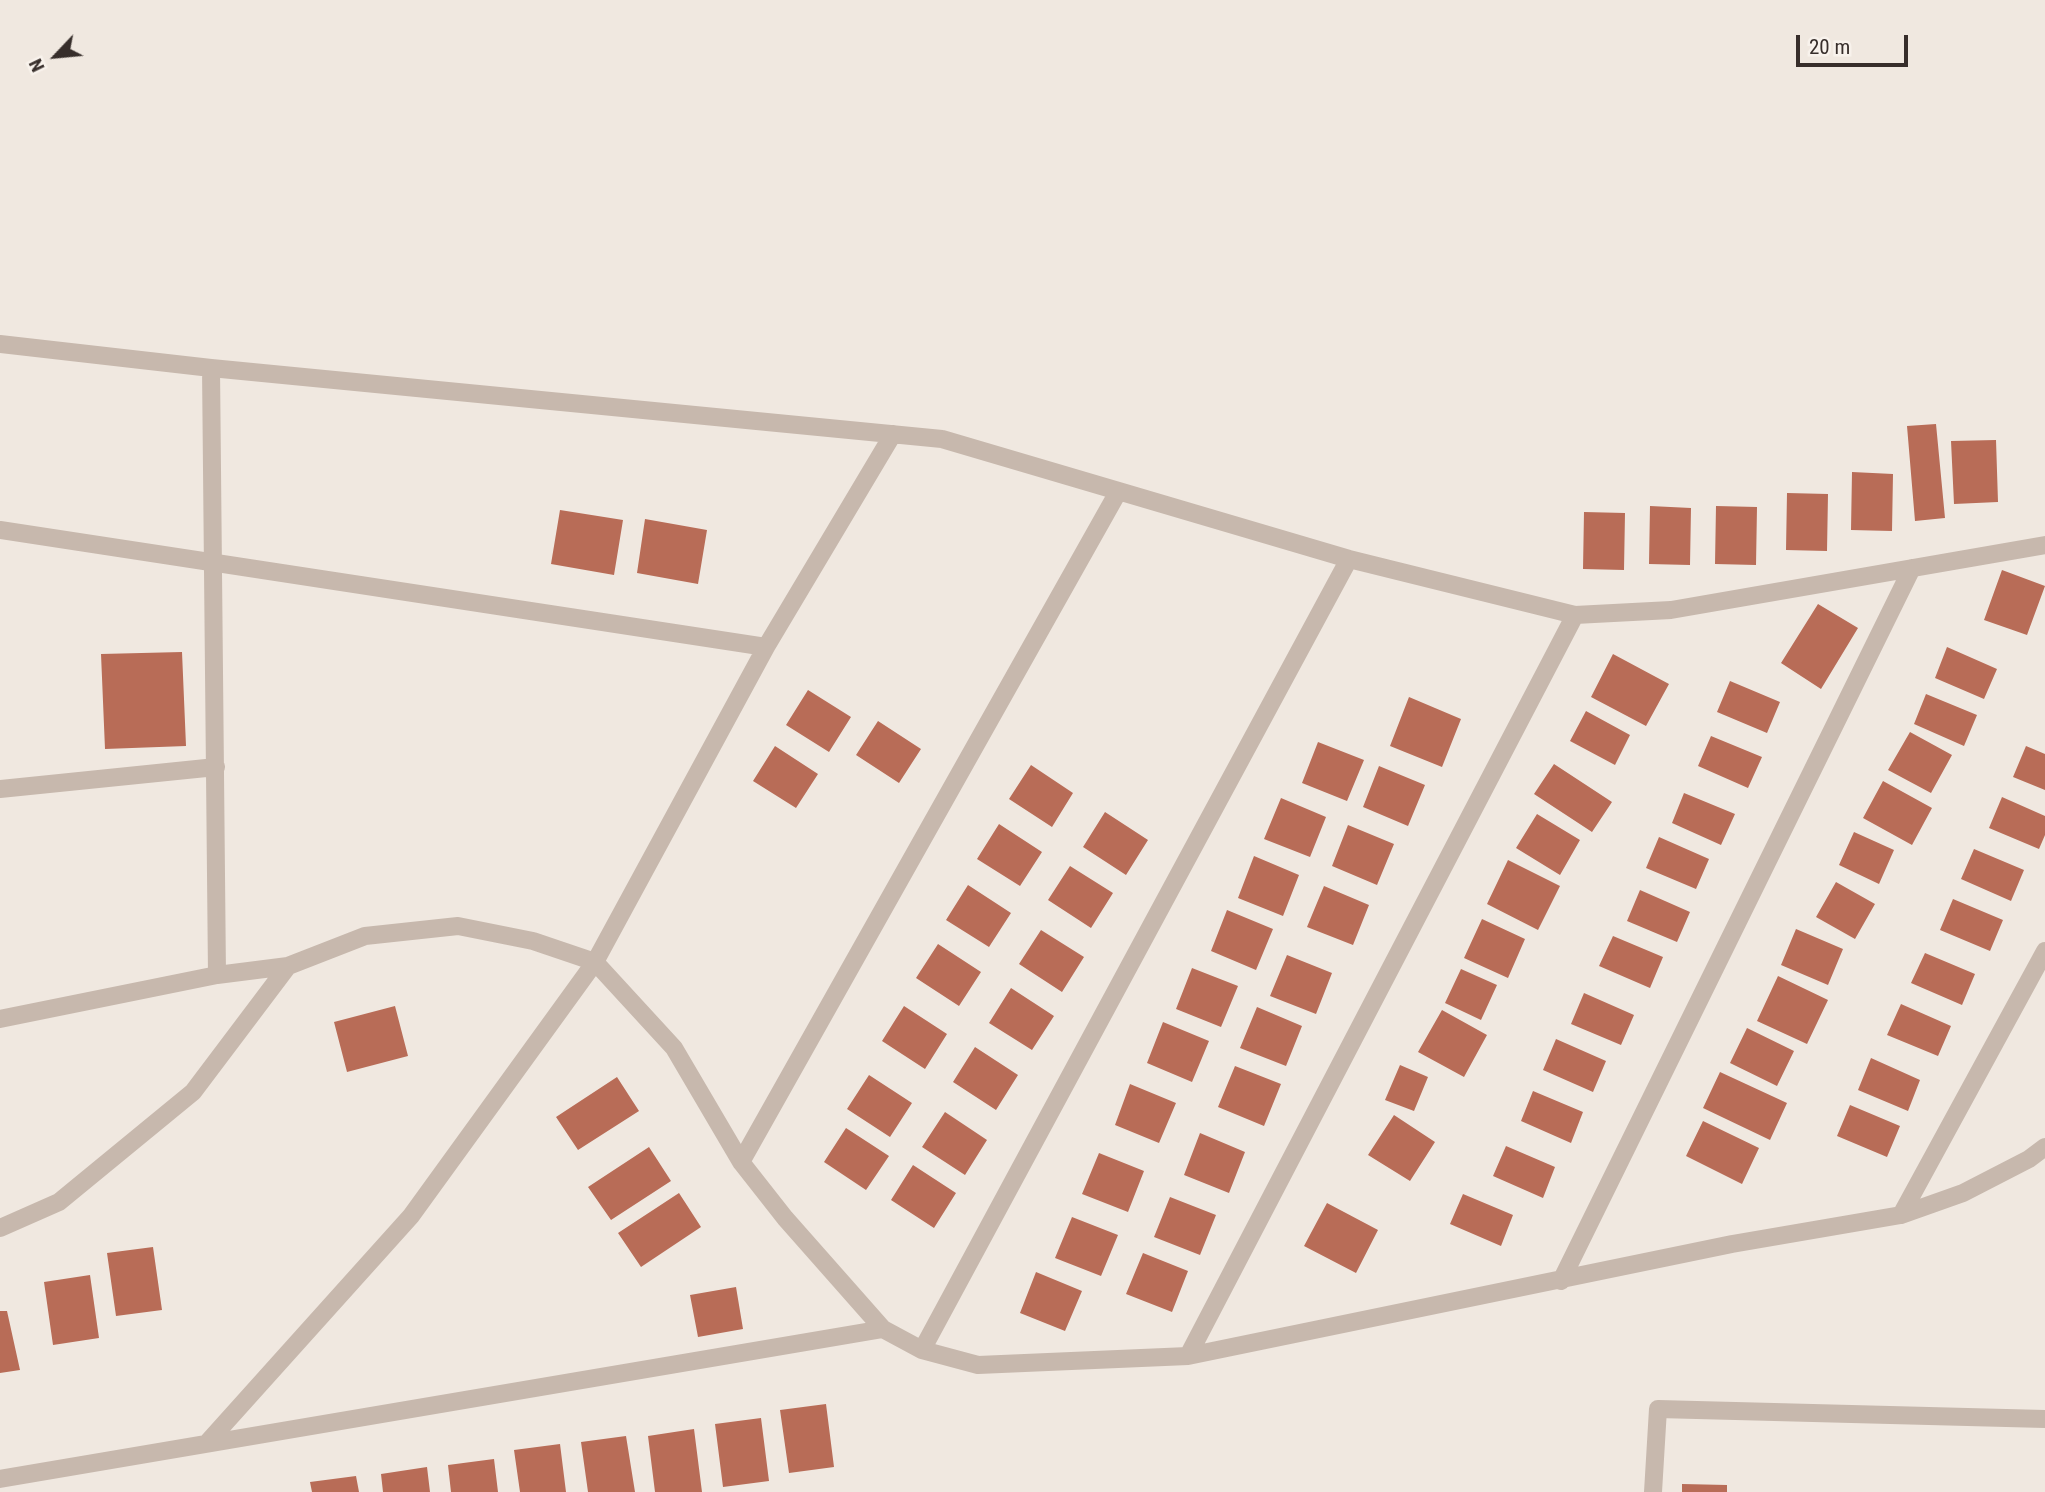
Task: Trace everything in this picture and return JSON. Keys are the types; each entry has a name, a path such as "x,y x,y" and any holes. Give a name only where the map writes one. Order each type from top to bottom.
{"street":[{"path":"0,344 211,368 942,439 1349,559 1575,615 1671,610 2045,545"},
{"path":"211,368 217,975"},
{"path":"208,1443 411,1216 595,962 766,648 893,434"},
{"path":"741,1162 1118,492"},
{"path":"0,530 766,648"},
{"path":"922,1349 1349,559"},
{"path":"1561,1281 1912,568"},
{"path":"1188,1356 1575,615"},
{"path":"0,789 216,767"},
{"path":"0,1018 217,975 288,966 365,936 458,926 533,941 595,962 674,1048 741,1162 785,1218 883,1329 922,1349 978,1365 1188,1356 1732,1244 1901,1215 1963,1194 2029,1159 2045,1147"},
{"path":"1901,1215 2045,951"},
{"path":"0,1228 60,1202 193,1092 288,966"},
{"path":"0,1479 883,1329"},
{"path":"1653,1492 1658,1409 2045,1419"}],"building":[{"path":"1936,424 1945,518 1915,521 1907,426"},
{"path":"1996,440 1998,502 1954,504 1951,441"},
{"path":"1852,472 1893,474 1892,531 1851,530"},
{"path":"1787,493 1828,494 1827,551 1786,550"},
{"path":"1650,506 1691,508 1690,565 1649,564"},
{"path":"1716,506 1757,507 1756,565 1715,564"},
{"path":"560,510 623,520 614,575 551,564"},
{"path":"1584,512 1625,513 1624,570 1583,569"},
{"path":"645,519 707,530 698,584 637,573"},
{"path":"2002,570 2045,586 2027,635 1984,620"},
{"path":"1818,604 1858,628 1821,689 1781,663"},
{"path":"1947,647 1997,669 1984,699 1935,678"},
{"path":"182,652 186,746 105,749 101,654"},
{"path":"1613,654 1669,684 1646,726 1591,697"},
{"path":"1730,681 1780,702 1767,733 1717,712"},
{"path":"808,690 851,717 829,752 786,725"},
{"path":"1926,694 1977,715 1964,746 1914,724"},
{"path":"1409,697 1461,719 1442,767 1390,746"},
{"path":"1586,711 1630,735 1615,765 1570,741"},
{"path":"878,721 921,749 899,783 856,755"},
{"path":"1910,732 1952,755 1931,793 1888,770"},
{"path":"1711,736 1762,757 1748,788 1698,766"},
{"path":"1318,742 1364,760 1347,801 1302,783"},
{"path":"775,746 818,774 796,808 753,781"},
{"path":"2026,746 2045,754 2045,790 2013,777"},
{"path":"1554,764 1612,802 1592,832 1534,794"},
{"path":"1031,765 1073,793 1052,827 1009,799"},
{"path":"1379,766 1425,785 1408,826 1363,807"},
{"path":"1883,781 1932,808 1912,845 1863,818"},
{"path":"1684,793 1735,814 1721,845 1672,823"},
{"path":"2002,797 2045,816 2045,835 2039,849 1989,828"},
{"path":"1281,798 1326,817 1310,857 1264,839"},
{"path":"1105,812 1148,840 1126,875 1083,847"},
{"path":"1537,814 1580,840 1560,875 1516,848"},
{"path":"999,824 1042,852 1020,886 977,859"},
{"path":"1348,825 1394,844 1377,885 1332,866"},
{"path":"1854,832 1894,850 1879,884 1839,865"},
{"path":"1659,837 1709,859 1696,889 1646,868"},
{"path":"1974,849 2024,870 2011,901 1961,879"},
{"path":"1254,856 1299,875 1283,916 1238,898"},
{"path":"1508,860 1560,886 1538,930 1487,904"},
{"path":"1070,866 1113,893 1091,928 1048,900"},
{"path":"1836,882 1875,904 1855,939 1816,917"},
{"path":"968,885 1011,913 989,947 946,920"},
{"path":"1324,886 1369,905 1353,945 1307,927"},
{"path":"1640,890 1690,912 1677,942 1627,921"},
{"path":"1953,899 2003,920 1990,951 1940,930"},
{"path":"1227,910 1273,929 1256,970 1211,951"},
{"path":"1482,919 1525,939 1508,978 1464,958"},
{"path":"1796,929 1843,949 1828,985 1781,965"},
{"path":"1041,930 1084,957 1062,992 1019,964"},
{"path":"1613,936 1663,957 1650,988 1599,966"},
{"path":"938,944 981,972 959,1006 916,978"},
{"path":"1925,953 1975,974 1962,1005 1911,983"},
{"path":"1287,955 1332,973 1316,1014 1270,996"},
{"path":"1192,968 1238,986 1221,1027 1176,1009"},
{"path":"1461,969 1497,985 1481,1020 1445,1003"},
{"path":"1778,976 1828,1000 1807,1044 1757,1021"},
{"path":"1011,988 1054,1016 1032,1050 989,1023"},
{"path":"1584,993 1634,1015 1621,1045 1571,1024"},
{"path":"1901,1004 1951,1026 1938,1056 1887,1035"},
{"path":"395,1006 408,1056 347,1072 334,1022"},
{"path":"904,1006 947,1034 925,1069 882,1041"},
{"path":"1257,1007 1302,1026 1286,1066 1240,1048"},
{"path":"1442,1010 1487,1035 1464,1077 1418,1052"},
{"path":"1163,1022 1209,1041 1192,1082 1147,1063"},
{"path":"1747,1028 1794,1051 1777,1086 1730,1063"},
{"path":"1556,1039 1606,1061 1593,1092 1543,1070"},
{"path":"975,1047 1018,1075 996,1110 953,1082"},
{"path":"1871,1058 1920,1080 1908,1111 1858,1090"},
{"path":"1400,1065 1428,1077 1414,1111 1385,1100"},
{"path":"1235,1066 1281,1084 1264,1126 1218,1107"},
{"path":"1720,1072 1787,1103 1770,1140 1703,1108"},
{"path":"869,1075 912,1103 890,1137 847,1109"},
{"path":"617,1077 639,1111 578,1150 556,1117"},
{"path":"1130,1084 1176,1103 1159,1143 1115,1125"},
{"path":"1533,1091 1583,1112 1571,1143 1521,1121"},
{"path":"1850,1105 1900,1126 1887,1157 1837,1136"},
{"path":"945,1112 987,1140 965,1175 922,1147"},
{"path":"1394,1115 1435,1142 1410,1181 1368,1155"},
{"path":"1703,1121 1759,1148 1742,1184 1686,1156"},
{"path":"846,1128 889,1156 866,1190 824,1162"},
{"path":"1200,1133 1245,1152 1229,1193 1184,1175"},
{"path":"1506,1146 1555,1167 1543,1198 1493,1176"},
{"path":"649,1147 671,1181 611,1220 588,1187"},
{"path":"1099,1153 1144,1171 1128,1212 1082,1194"},
{"path":"913,1165 956,1193 934,1228 891,1200"},
{"path":"679,1193 701,1227 641,1267 618,1233"},
{"path":"1463,1194 1513,1215 1501,1246 1450,1224"},
{"path":"1170,1197 1216,1215 1200,1255 1154,1237"},
{"path":"1327,1203 1378,1230 1356,1273 1304,1246"},
{"path":"1072,1217 1118,1235 1101,1276 1055,1258"},
{"path":"153,1247 162,1310 116,1316 107,1253"},
{"path":"1143,1253 1188,1271 1172,1312 1126,1294"},
{"path":"1036,1272 1082,1291 1065,1331 1020,1313"},
{"path":"90,1275 99,1338 53,1345 44,1282"},
{"path":"736,1287 743,1329 698,1337 690,1295"},
{"path":"0,1311 7,1311 20,1370 0,1373"},
{"path":"826,1404 834,1467 789,1473 780,1410"},
{"path":"761,1418 769,1481 723,1487 715,1424"},
{"path":"694,1429 702,1492 655,1492 648,1436"},
{"path":"626,1436 635,1492 588,1492 581,1442"},
{"path":"560,1444 566,1492 520,1492 514,1450"},
{"path":"494,1459 498,1492 451,1492 448,1465"},
{"path":"427,1467 430,1492 383,1492 381,1474"},
{"path":"356,1476 359,1492 312,1492 310,1482"},
{"path":"1682,1484 1727,1485 1727,1492 1682,1492"}]}
